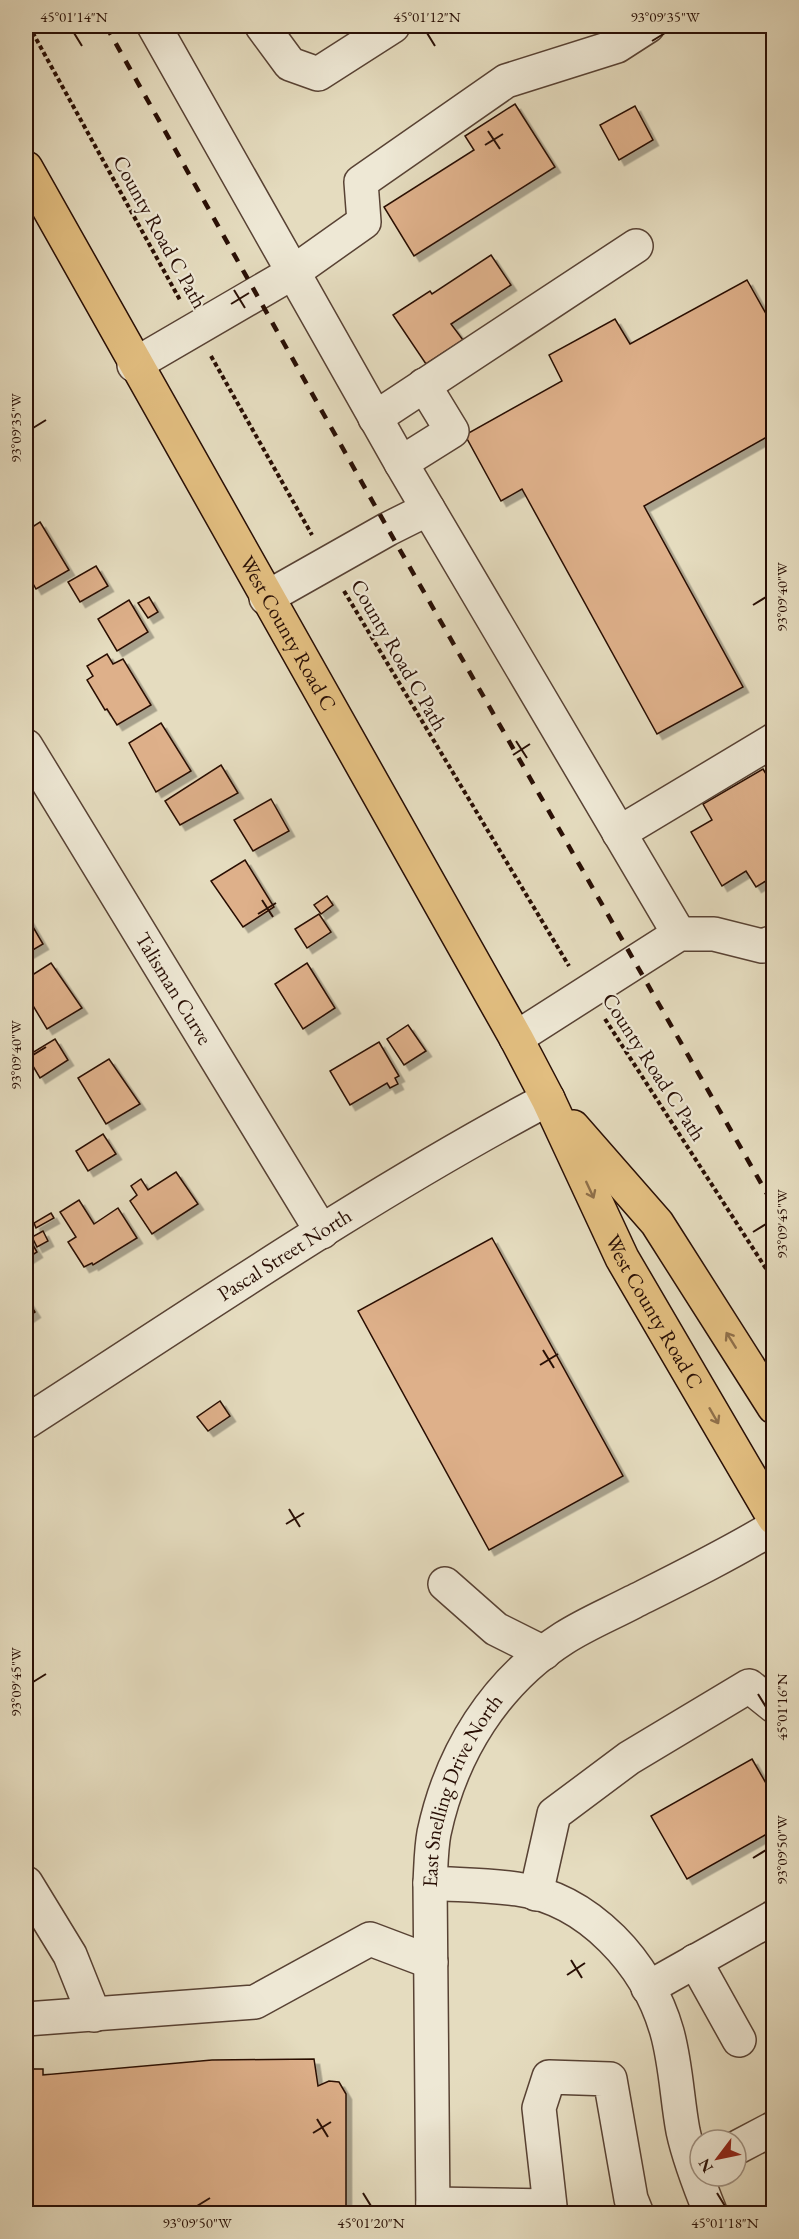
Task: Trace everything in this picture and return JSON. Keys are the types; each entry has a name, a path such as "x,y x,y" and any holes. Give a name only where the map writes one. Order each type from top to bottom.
{"main road":[{"name":"West County Road C","path":"26,168 134,365 516,1038 548,1099 622,1258 774,1518"},
{"name":"West County Road C","path":"548,1099 657,1223 774,1407"}],"street":[{"path":"154,26 401,463 679,934"},
{"path":"262,26 290,64 318,74 393,26"},
{"path":"134,365 195,327 292,273 364,222 361,182 506,81 617,46 648,26"},
{"path":"375,418 636,246"},
{"path":"401,463 452,431 424,385"},
{"path":"266,598 428,509"},
{"path":"619,833 774,740"},
{"name":"Talisman Curve","path":"26,746 322,1232"},
{"path":"516,1038 679,934 714,934 762,946 774,942"},
{"name":"Pascal Street North","path":"26,1422 322,1232 504,1122 548,1099"},
{"name":"East Snelling Drive North","path":"433,2209 430,1883 434,1835 444,1795 466,1742 491,1704 525,1667 544,1653 578,1630 735,1551 774,1527"},
{"path":"445,1584 496,1629 544,1653"},
{"path":"536,1894 554,1814 629,1758 749,1686 774,1706"},
{"path":"26,1883 70,1955 94,2015"},
{"path":"430,1883 518,1889 552,1898 586,1916 615,1941 639,1972 668,2033 684,2134 688,2145"},
{"path":"648,1988 774,1917"},
{"path":"26,2019 255,2002 370,1939 431,1962"},
{"path":"695,1961 739,2040"},
{"path":"433,2209 530,2210 550,2206 539,2108 549,2077 610,2079 632,2199 637,2214"},
{"path":"748,2142 774,2128"},
{"path":"703,2188 711,2214"}],"path":[{"name":"County Road C Path","path":"29,26 327,563 428,734 571,970 587,991 774,1281"}],"building":[{"path":"515,104 555,167 414,256 384,207 474,150 465,136"},
{"path":"635,106 653,140 619,160 600,125"},
{"path":"491,255 511,285 451,324 463,340 426,364 393,315 430,291 432,294"},
{"path":"747,280 774,328 774,433 644,506 743,687 657,734 522,489 501,501 465,435 562,381 549,355 615,319 630,344"},
{"path":"40,522 69,570 36,589 26,571 26,531"},
{"path":"96,566 108,586 80,602 68,582"},
{"path":"149,597 158,612 148,618 138,603"},
{"path":"129,600 148,632 117,651 98,619"},
{"path":"107,654 113,664 123,659 151,705 117,725 87,680 93,676 87,666"},
{"path":"161,723 191,771 156,792 129,743"},
{"path":"221,765 238,793 180,825 165,801"},
{"path":"763,769 771,782 774,781 774,876 756,887 746,871 722,886 691,832 712,820 703,804"},
{"path":"271,799 289,831 253,851 234,820"},
{"path":"245,860 274,907 243,927 211,881"},
{"path":"327,896 333,905 321,914 314,905"},
{"path":"319,914 331,932 307,948 295,929"},
{"path":"26,915 43,944 26,954"},
{"path":"51,963 82,1008 47,1029 26,994 26,979"},
{"path":"307,963 335,1008 303,1029 275,984"},
{"path":"408,1025 426,1051 404,1065 387,1039"},
{"path":"55,1039 68,1060 40,1078 27,1056"},
{"path":"379,1042 399,1076 395,1078 398,1084 390,1088 387,1083 350,1105 330,1071"},
{"path":"109,1059 140,1104 106,1124 78,1078"},
{"path":"103,1134 116,1154 88,1171 76,1151"},
{"path":"176,1172 198,1204 152,1234 130,1201 137,1195 131,1186 141,1179 148,1190"},
{"path":"79,1200 94,1224 118,1208 137,1238 93,1265 92,1263 84,1267 68,1242 76,1237 60,1212"},
{"path":"51,1213 54,1218 36,1228 34,1223"},
{"path":"43,1231 48,1241 37,1247 32,1237"},
{"path":"26,1233 37,1252 26,1259"},
{"path":"492,1238 623,1476 489,1550 358,1311"},
{"path":"26,1298 35,1312 26,1318"},
{"path":"220,1401 230,1416 208,1431 197,1417"},
{"path":"752,1759 774,1797 774,1830 687,1879 651,1816"},
{"path":"314,2059 318,2086 329,2081 339,2082 346,2094 346,2214 26,2214 26,2069 43,2069 43,2075 212,2060"}],"railway":[{"path":"106,26 388,529 774,1206"}]}
